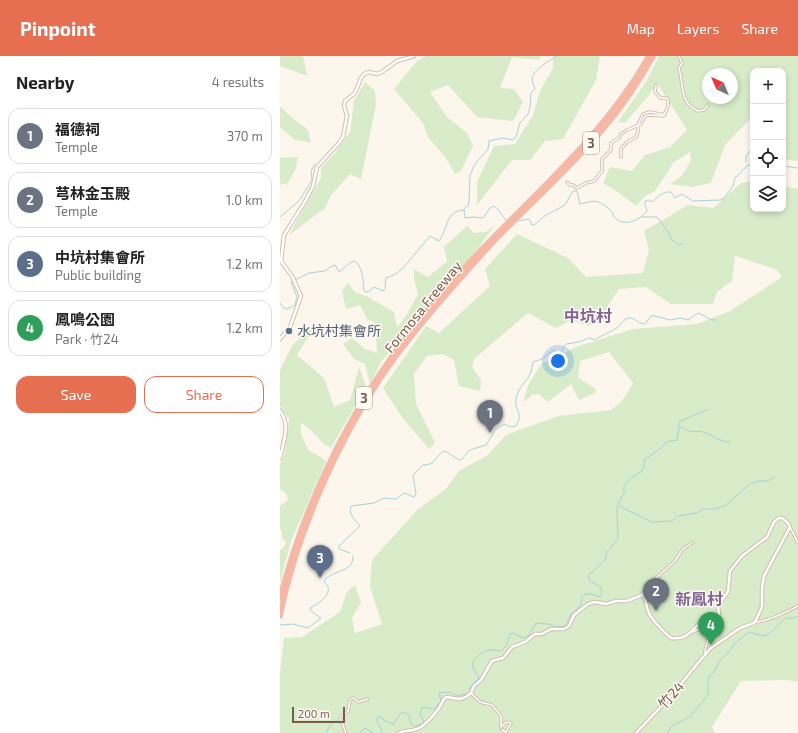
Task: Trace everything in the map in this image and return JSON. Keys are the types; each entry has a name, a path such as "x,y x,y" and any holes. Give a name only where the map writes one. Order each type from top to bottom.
{"highway":[{"name":"Formosa Freeway","path":"280,598 298,537 314,496 336,448 360,404 396,350 461,270 574,155 599,126 624,95 649,56"},
{"name":"Formosa Freeway","path":"280,616 293,567 314,508 340,450 361,411 399,352 445,295 496,239 572,163 603,129 628,97 653,56"}],"street":[{"path":"280,340 289,328 300,302 300,294 294,280 281,261 284,235 313,186 317,167 342,139 347,116 344,106 345,101 355,93 364,74 369,72 377,74 397,61 414,56"},
{"path":"679,56 682,63 679,68 683,82 683,97 685,101 688,105 698,111 704,110 708,105"},
{"path":"621,157 621,150 627,142 637,135 638,125 645,113 650,112 664,115 668,101 667,98 661,98 655,92 656,86"},
{"path":"568,182 570,185 577,188 594,181 602,171 602,159 611,150 611,143 619,138 624,132 638,125"},
{"path":"280,411 285,417 286,424 280,458"},
{"path":"693,632 699,624 715,623 719,616 718,605 728,591 730,571 740,558 764,540 770,533 776,520 782,518 788,522 798,543"},
{"path":"754,623 762,607 764,576 790,527"},
{"path":"794,537 798,535"},
{"path":"399,733 422,726 440,707 443,699 446,697 460,699 466,697 471,693 474,686 481,680 492,661 503,658 512,647 525,642 535,634 542,634 551,629 564,629 568,626 574,615 588,604 594,602 606,604 616,601 627,601 642,595 656,578 674,562 683,549 692,543"},
{"path":"760,586 762,592"},
{"path":"642,595 646,599 650,616 671,638 681,638 701,628 706,630 709,636 706,643 705,654"},
{"path":"754,623 772,619 798,606"},
{"name":"竹24","path":"636,733 672,695 711,648 740,628 754,623"},
{"path":"471,693 480,702 492,705 501,716 501,727 506,722 511,723 506,732 502,730"},
{"path":"346,733 340,718 348,711 350,700 353,698 358,702 368,699"}],"green space":[{"path":"280,56 303,56 307,76 280,66"},
{"path":"426,56 541,56 539,60 512,57 500,88 514,89 523,102 513,121 477,117 448,85 430,92 447,117 467,133 473,146 461,171 455,174 446,158 428,137 423,123 394,89 417,61"},
{"path":"553,56 600,56 596,80 563,139 545,141 530,160 512,160 477,205 477,182 494,146 515,144 533,115 540,91 553,68"},
{"path":"659,56 798,56 798,161 786,159 786,68 750,68 750,119 725,145 711,183 692,187 670,184 682,176 691,160 690,152 674,162 655,191 644,197 636,206 603,183 610,167 632,171 645,155 670,147 687,130 657,83 649,95 625,123 618,122 647,80"},
{"path":"365,82 375,91 376,104 361,179 350,174 331,195 325,208 289,235 321,178 321,168 335,153 350,132 354,101"},
{"path":"280,106 308,130 311,143 294,139 280,127"},
{"path":"298,157 296,168 288,183 280,185 280,158"},
{"path":"750,182 750,212 786,212 786,187 798,189 798,682 786,680 741,681 712,727 715,733 280,733 280,673 284,638 302,637 340,612 347,592 355,585 361,602 352,618 355,633 382,624 370,587 372,560 418,509 446,489 459,471 488,455 506,435 558,416 611,410 622,401 633,383 609,352 580,361 578,378 596,389 595,393 579,400 571,384 548,402 539,394 532,395 524,402 528,386 542,363 553,360 573,348 633,329 697,324 730,311 782,277 777,270 735,256 732,281 717,292 713,304 671,304 646,287 619,289 608,305 610,319 588,326 571,320 556,328 528,313 474,359 472,367 481,380 480,391 459,386 454,360 443,354 427,356 414,374 416,404 435,443 429,449 401,416 383,388 426,326 439,333 490,286 485,269 517,234 568,258 586,277 643,273 649,250 644,231 688,205 713,208 741,183"},
{"path":"495,225 476,251 381,362 370,384 365,364 354,359 343,344 352,338 365,349 377,353 375,323 367,319 360,305 346,309 342,291 348,283 355,292 368,297 394,312 397,328 418,294 414,279 414,269 428,277 447,261 444,247 467,226 474,233 486,232"},
{"path":"311,326 314,328 297,355 324,378 334,407 350,400 359,367 366,387 331,448 301,423 301,434 308,450 326,461 291,541 280,583 280,550 285,546 286,540 282,539 282,531 280,529 280,506 288,500 286,493 280,489 280,464 284,456 289,420 280,406 280,370 292,346"}],"waterway":[{"path":"464,209 468,206 470,175 475,164 488,149 489,141 503,138 513,140 516,137 520,123 528,114 531,93 535,89 532,79 534,74 540,67 557,56"},
{"path":"746,162 746,156 750,151"},
{"path":"280,217 299,201 312,180 311,171 315,164"},
{"path":"517,221 529,219 532,225 534,225 546,215 565,205 573,191 577,191 580,204 597,201 609,209 618,220 622,222 632,222 647,211 645,202 648,200 652,202 666,192 671,192 675,198 682,194 693,201 720,200 724,198 733,186 735,178 748,165 750,165"},
{"path":"786,166 798,168"},
{"path":"280,303 287,309 295,305 297,297 291,282 309,273 325,271 335,265 339,272 351,262 355,261 360,267 365,292 368,292 374,287 383,291 385,288 386,278 396,274 403,268 430,236 439,241 450,217 458,211 464,210 465,218 483,218 490,208 494,206 506,220 508,220"},
{"path":"642,217 657,217 669,233 671,239 679,245 682,244"},
{"path":"350,553 339,549 339,546 360,526 350,512 351,506 374,503 384,498 396,499 404,493 414,497 416,494 413,475 423,465 431,464 441,453 445,451 461,460 470,450 486,445 496,429 504,424 511,427 516,426 519,418 516,406 517,395 532,370 533,362 542,359 554,350 560,356 562,355 562,350 566,344 579,342 589,338 595,340 615,329 629,318 645,324 651,316 670,320 681,318 688,320 698,313 711,320 716,320"},
{"path":"679,425 680,421 709,409"},
{"path":"382,733 376,718 379,716 387,722 394,724 399,715 403,712 409,715 411,724 415,726 422,724 424,721 420,714 422,707 434,709 441,701 439,693 450,692 457,696 469,693 470,687 479,678 473,668 473,661 485,651 501,651 506,646 510,634 513,633 523,638 528,636 536,623 558,627 564,626 571,614 580,606 582,598 585,594 592,594 600,597 602,592 601,587 590,581 588,576 605,560 607,552 618,539 617,511 618,505 624,493 624,486 630,479 642,471 644,460 667,442 677,440 679,426 683,429 710,434 719,440 731,442"},
{"path":"619,506 652,522 672,521 678,516 697,513 702,509 715,509 725,506 751,483 768,481 775,477"},
{"path":"280,625 293,624 308,628 321,618 311,611 310,608 316,605 327,594 328,587 324,582 327,578 350,566 353,556"},
{"path":"667,733 673,725 690,717 708,695 708,679 720,660 729,652 734,644 749,632 763,636 769,634 786,618 794,618 798,616"},
{"path":"326,733 330,725 336,721 338,721 343,727"},
{"path":"359,733 365,728 373,733"}],"place":[{"name":"水坑村集會所","path":"289,331"},
{"name":"福德祠","path":"490,433"},
{"name":"中坑村集會所","path":"320,578"},
{"name":"芎林金玉殿","path":"656,611"},
{"name":"鳳鳴公園","path":"711,645"}],"district":[{"name":"中坑村","path":"588,316"},
{"name":"新鳳村","path":"699,599"}]}
